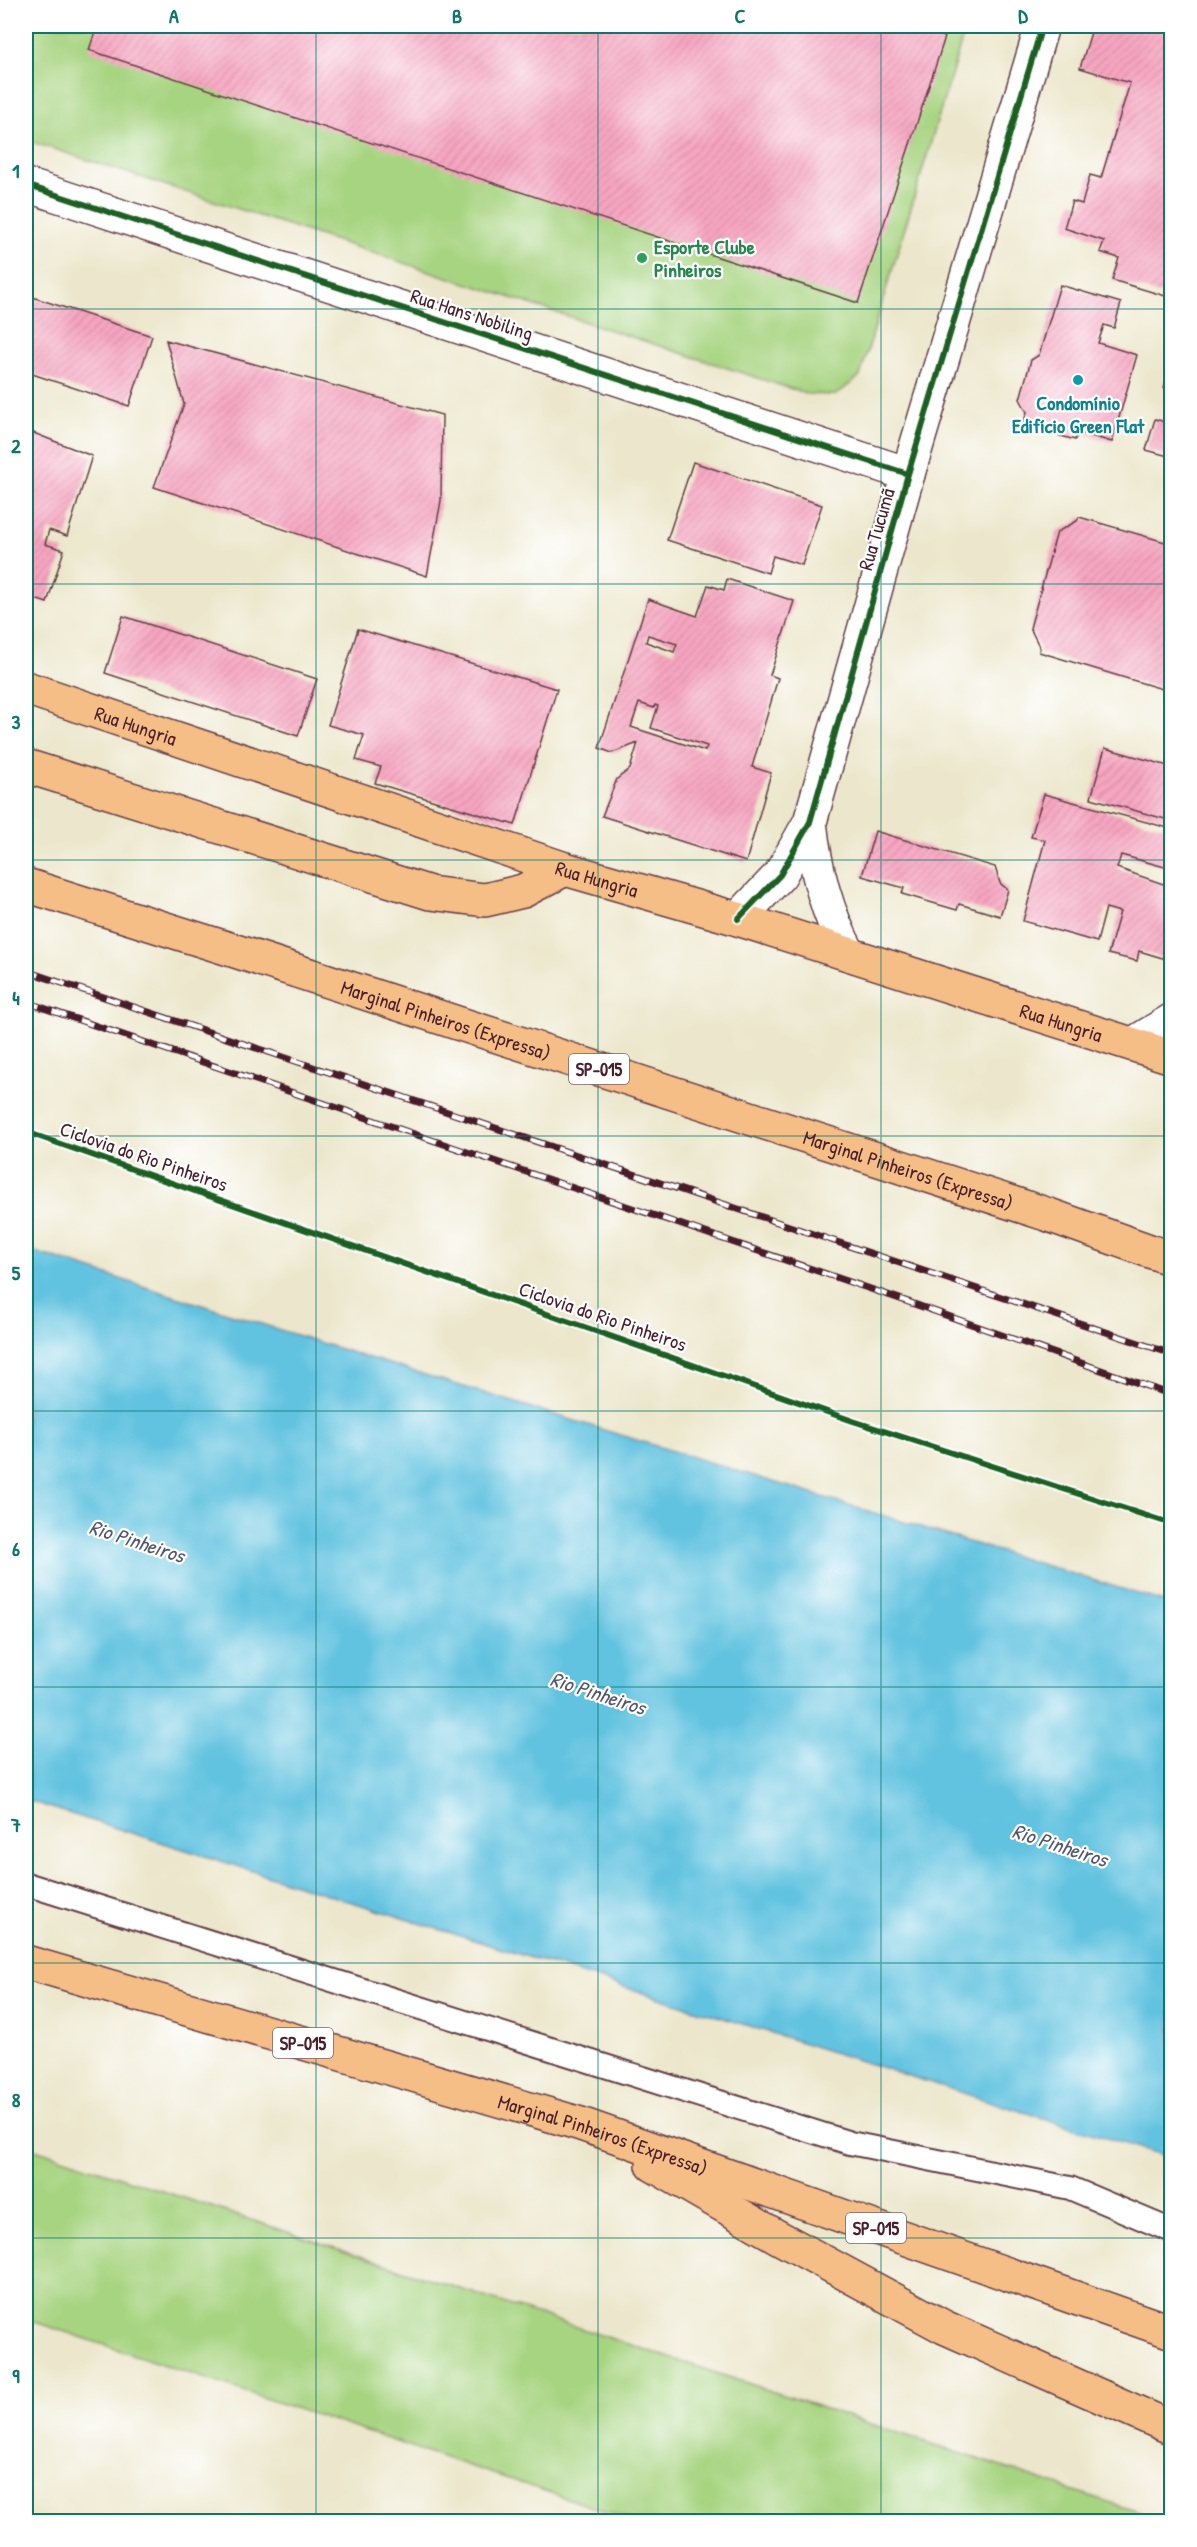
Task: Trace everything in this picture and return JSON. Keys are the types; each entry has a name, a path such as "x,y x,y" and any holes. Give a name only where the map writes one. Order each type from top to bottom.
{"highway":[{"name":"Rua Hungria","path":"26,688 565,869 738,919 1172,1057"},
{"path":"26,766 429,893 485,900 523,891 565,869"},
{"name":"Marginal Pinheiros (Expressa)","path":"26,885 1015,1204 1172,1259"},
{"name":"Marginal Pinheiros (Expressa)","path":"26,1962 581,2124 1172,2332"},
{"path":"581,2124 778,2237 944,2327 1172,2428"},
{"path":"1131,2410 1172,2440"}],"street":[{"name":"Rua Tucumã","path":"738,919 780,875 810,822 1034,31"},
{"name":"Rua Hans Nobiling","path":"26,185 908,474"},
{"name":"Rua Tucumã","path":"810,822 814,856 822,890 832,923 849,954"},
{"path":"1133,1044 1172,1020"}],"lane":[{"path":"26,1884 850,2143 1070,2188 1172,2231"}],"green space":[{"name":"Esporte Clube Pinheiros","path":"26,26 966,26 860,376 836,395 807,394 26,140"},
{"path":"26,2146 1166,2521 635,2521 26,2319"}],"water":[{"name":"Rio Pinheiros","path":"26,1249 337,1348 1171,1604 1171,2158 26,1800"}],"building":[{"path":"97,26 912,26 945,37 858,303 89,50"},
{"path":"1093,26 1172,26 1172,298 1112,280 1119,258 1100,252 1104,241 1064,228 1072,201 1082,204 1090,175 1101,178 1130,83 1080,68"},
{"name":"Condomínio Edifício Green Flat","path":"1060,285 1121,303 1114,328 1104,325 1098,343 1137,355 1112,442 1078,432 1075,440 1023,425 1027,412 1020,399 1031,360 1039,355"},
{"path":"26,295 152,336 129,406 26,372"},
{"path":"166,340 442,415 441,501 427,576 154,487 184,404"},
{"path":"1172,364 1172,390 1164,388"},
{"path":"1155,419 1172,424 1172,457 1146,450"},
{"path":"26,430 92,456 67,536 49,530 45,544 64,550 47,603 26,596"},
{"path":"693,462 822,505 802,565 773,556 768,573 667,540"},
{"path":"1079,517 1172,544 1172,692 1039,652 1040,648 1030,628 1057,532 1077,521"},
{"path":"727,579 794,601 770,675 778,678 752,767 771,773 746,862 602,816 617,779 630,769 638,743 612,753 599,748 648,599 697,616 708,585 724,590","holes":["648,635 677,644 674,652 646,642","639,703 654,708 655,705 658,706 651,728 707,746 705,751 631,727"]},
{"path":"123,616 317,679 298,736 105,673"},
{"path":"358,629 557,689 515,825 375,783 381,767 356,760 364,735 328,725"},
{"path":"1105,748 1172,767 1172,821 1091,798"},
{"path":"1044,794 1172,829 1172,869 1121,855 1117,868 1172,887 1172,945 1166,959 1139,951 1137,961 1108,954 1120,912 1106,908 1097,942 1023,921 1045,840 1031,837"},
{"path":"875,831 995,867 1000,883 1008,890 1000,916 959,904 957,910 902,894 904,888 862,876"}],"railway":[{"path":"26,971 1172,1354"},
{"path":"26,1002 897,1298 1172,1395"}],"cycle path":[{"path":"738,919 780,875 810,822 908,474 1042,26"},
{"path":"26,185 908,474"},
{"name":"Ciclovia do Rio Pinheiros","path":"26,1132 853,1421 1172,1524"}],"place":[{"name":"Esporte Clube Pinheiros","path":"642,258"},
{"name":"Condomínio Edifício Green Flat","path":"1078,380"}]}
